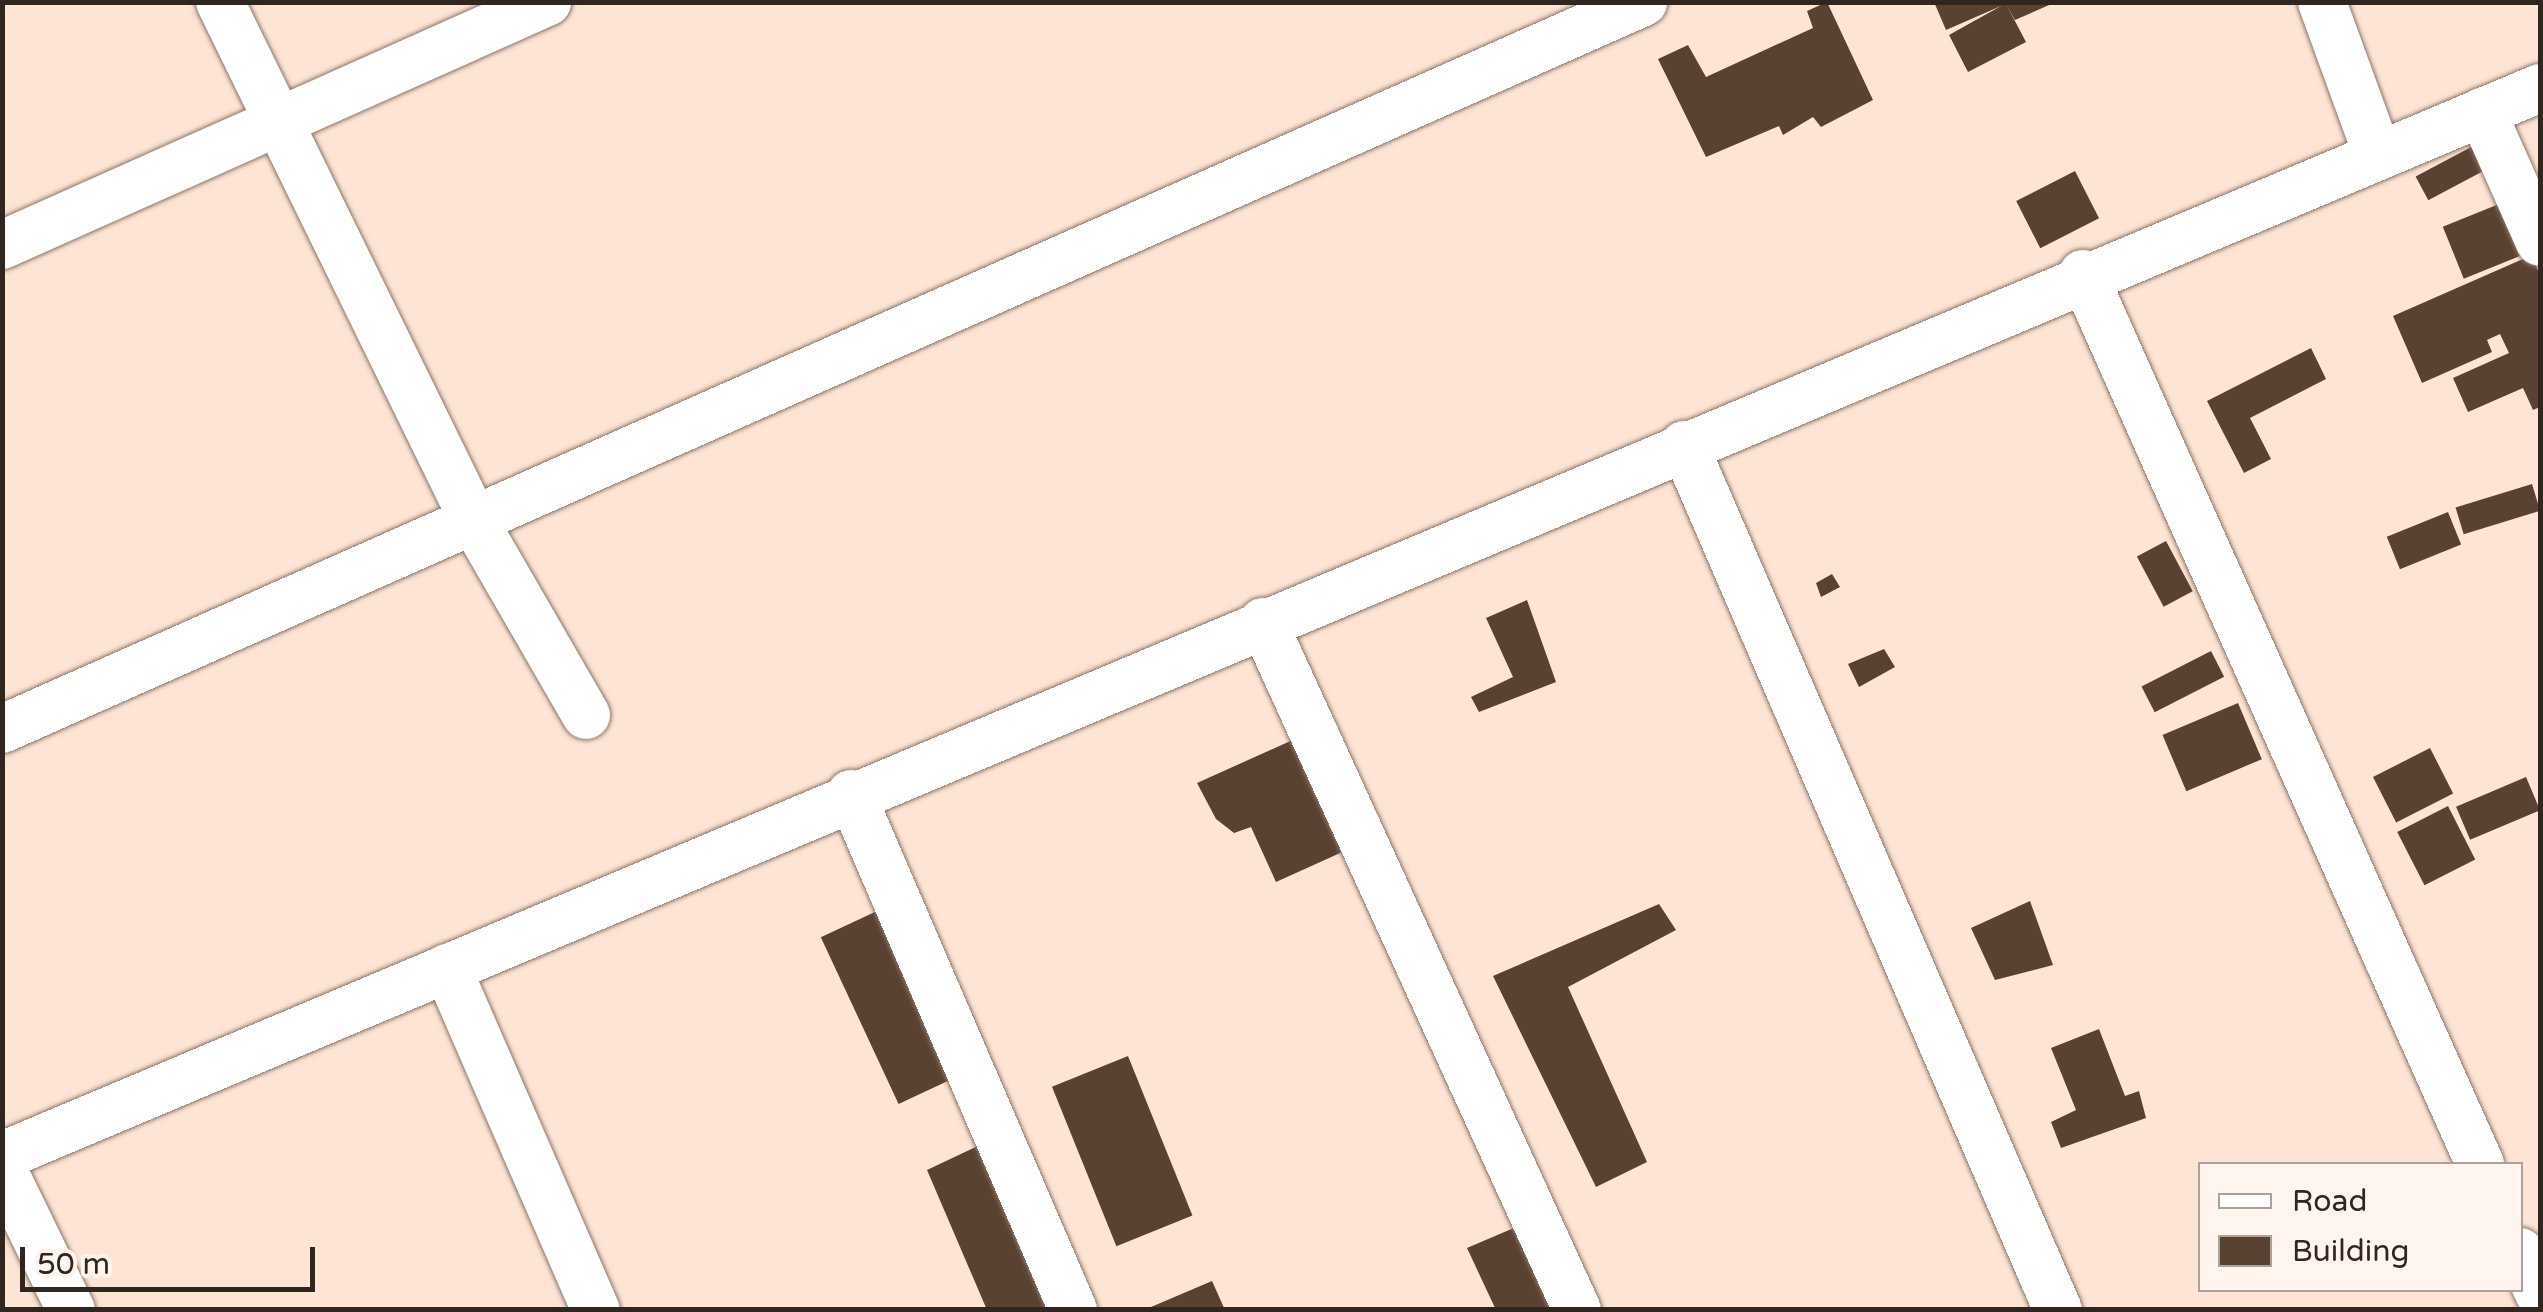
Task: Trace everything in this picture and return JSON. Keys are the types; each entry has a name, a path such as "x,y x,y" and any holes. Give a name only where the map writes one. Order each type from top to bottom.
{"street":[{"path":"220,2 474,521 586,715"},
{"path":"2,245 547,2"},
{"path":"2,728 1643,2"},
{"path":"2322,2 2378,156"},
{"path":"2,1156 851,794 2540,88"},
{"path":"2482,112 2540,242"},
{"path":"2084,276 2479,1162"},
{"path":"1684,445 2058,1310"},
{"path":"1263,622 1576,1310"},
{"path":"851,794 1072,1310"},
{"path":"448,968 596,1310"},
{"path":"2,1168 71,1310"},
{"path":"2523,1258 2540,1295"}],"building":[{"path":"1827,2 1873,100 1821,127 1813,117 1783,135 1779,126 1706,157 1658,59 1688,45 1706,77 1813,28 1807,11"},
{"path":"1934,2 2056,2 2015,20 2006,4 2026,42 1968,72 1949,35 2001,6 1946,30"},
{"path":"2473,146 2486,170 2428,200 2416,177"},
{"path":"2075,171 2099,218 2040,248 2016,201"},
{"path":"2504,202 2525,254 2464,279 2443,227"},
{"path":"2532,255 2540,276 2540,407 2533,410 2523,388 2468,412 2453,378 2509,353 2500,334 2487,340 2492,352 2422,383 2393,316"},
{"path":"2311,348 2326,379 2250,418 2271,459 2244,473 2207,401"},
{"path":"2532,484 2540,511 2464,534 2455,507"},
{"path":"2448,512 2461,544 2400,569 2387,537"},
{"path":"2166,541 2193,591 2164,607 2137,556"},
{"path":"1832,574 1840,587 1821,597 1816,583"},
{"path":"1527,600 1556,682 1479,712 1471,697 1513,677 1486,618"},
{"path":"1884,649 1895,667 1859,687 1848,664"},
{"path":"2211,651 2224,677 2155,712 2142,686"},
{"path":"2238,703 2262,759 2186,791 2163,735"},
{"path":"1297,738 1349,849 1276,882 1251,827 1234,833 1216,819 1197,783"},
{"path":"2430,748 2453,793 2396,822 2373,777"},
{"path":"2526,777 2540,810 2470,840 2456,807"},
{"path":"2448,806 2475,859 2424,885 2397,832"},
{"path":"2030,901 2053,965 1995,980 1971,928"},
{"path":"1659,904 1676,930 1568,987 1647,1162 1596,1187 1493,976"},
{"path":"877,911 955,1078 899,1104 821,937"},
{"path":"2099,1029 2125,1096 2139,1091 2146,1118 2061,1148 2051,1122 2076,1110 2051,1048"},
{"path":"1128,1056 1192,1215 1116,1246 1052,1087"},
{"path":"982,1144 1060,1310 987,1310 927,1170"},
{"path":"1530,1221 1571,1310 1496,1310 1467,1248"},
{"path":"1212,1281 1225,1310 1152,1310 1151,1307"}]}
